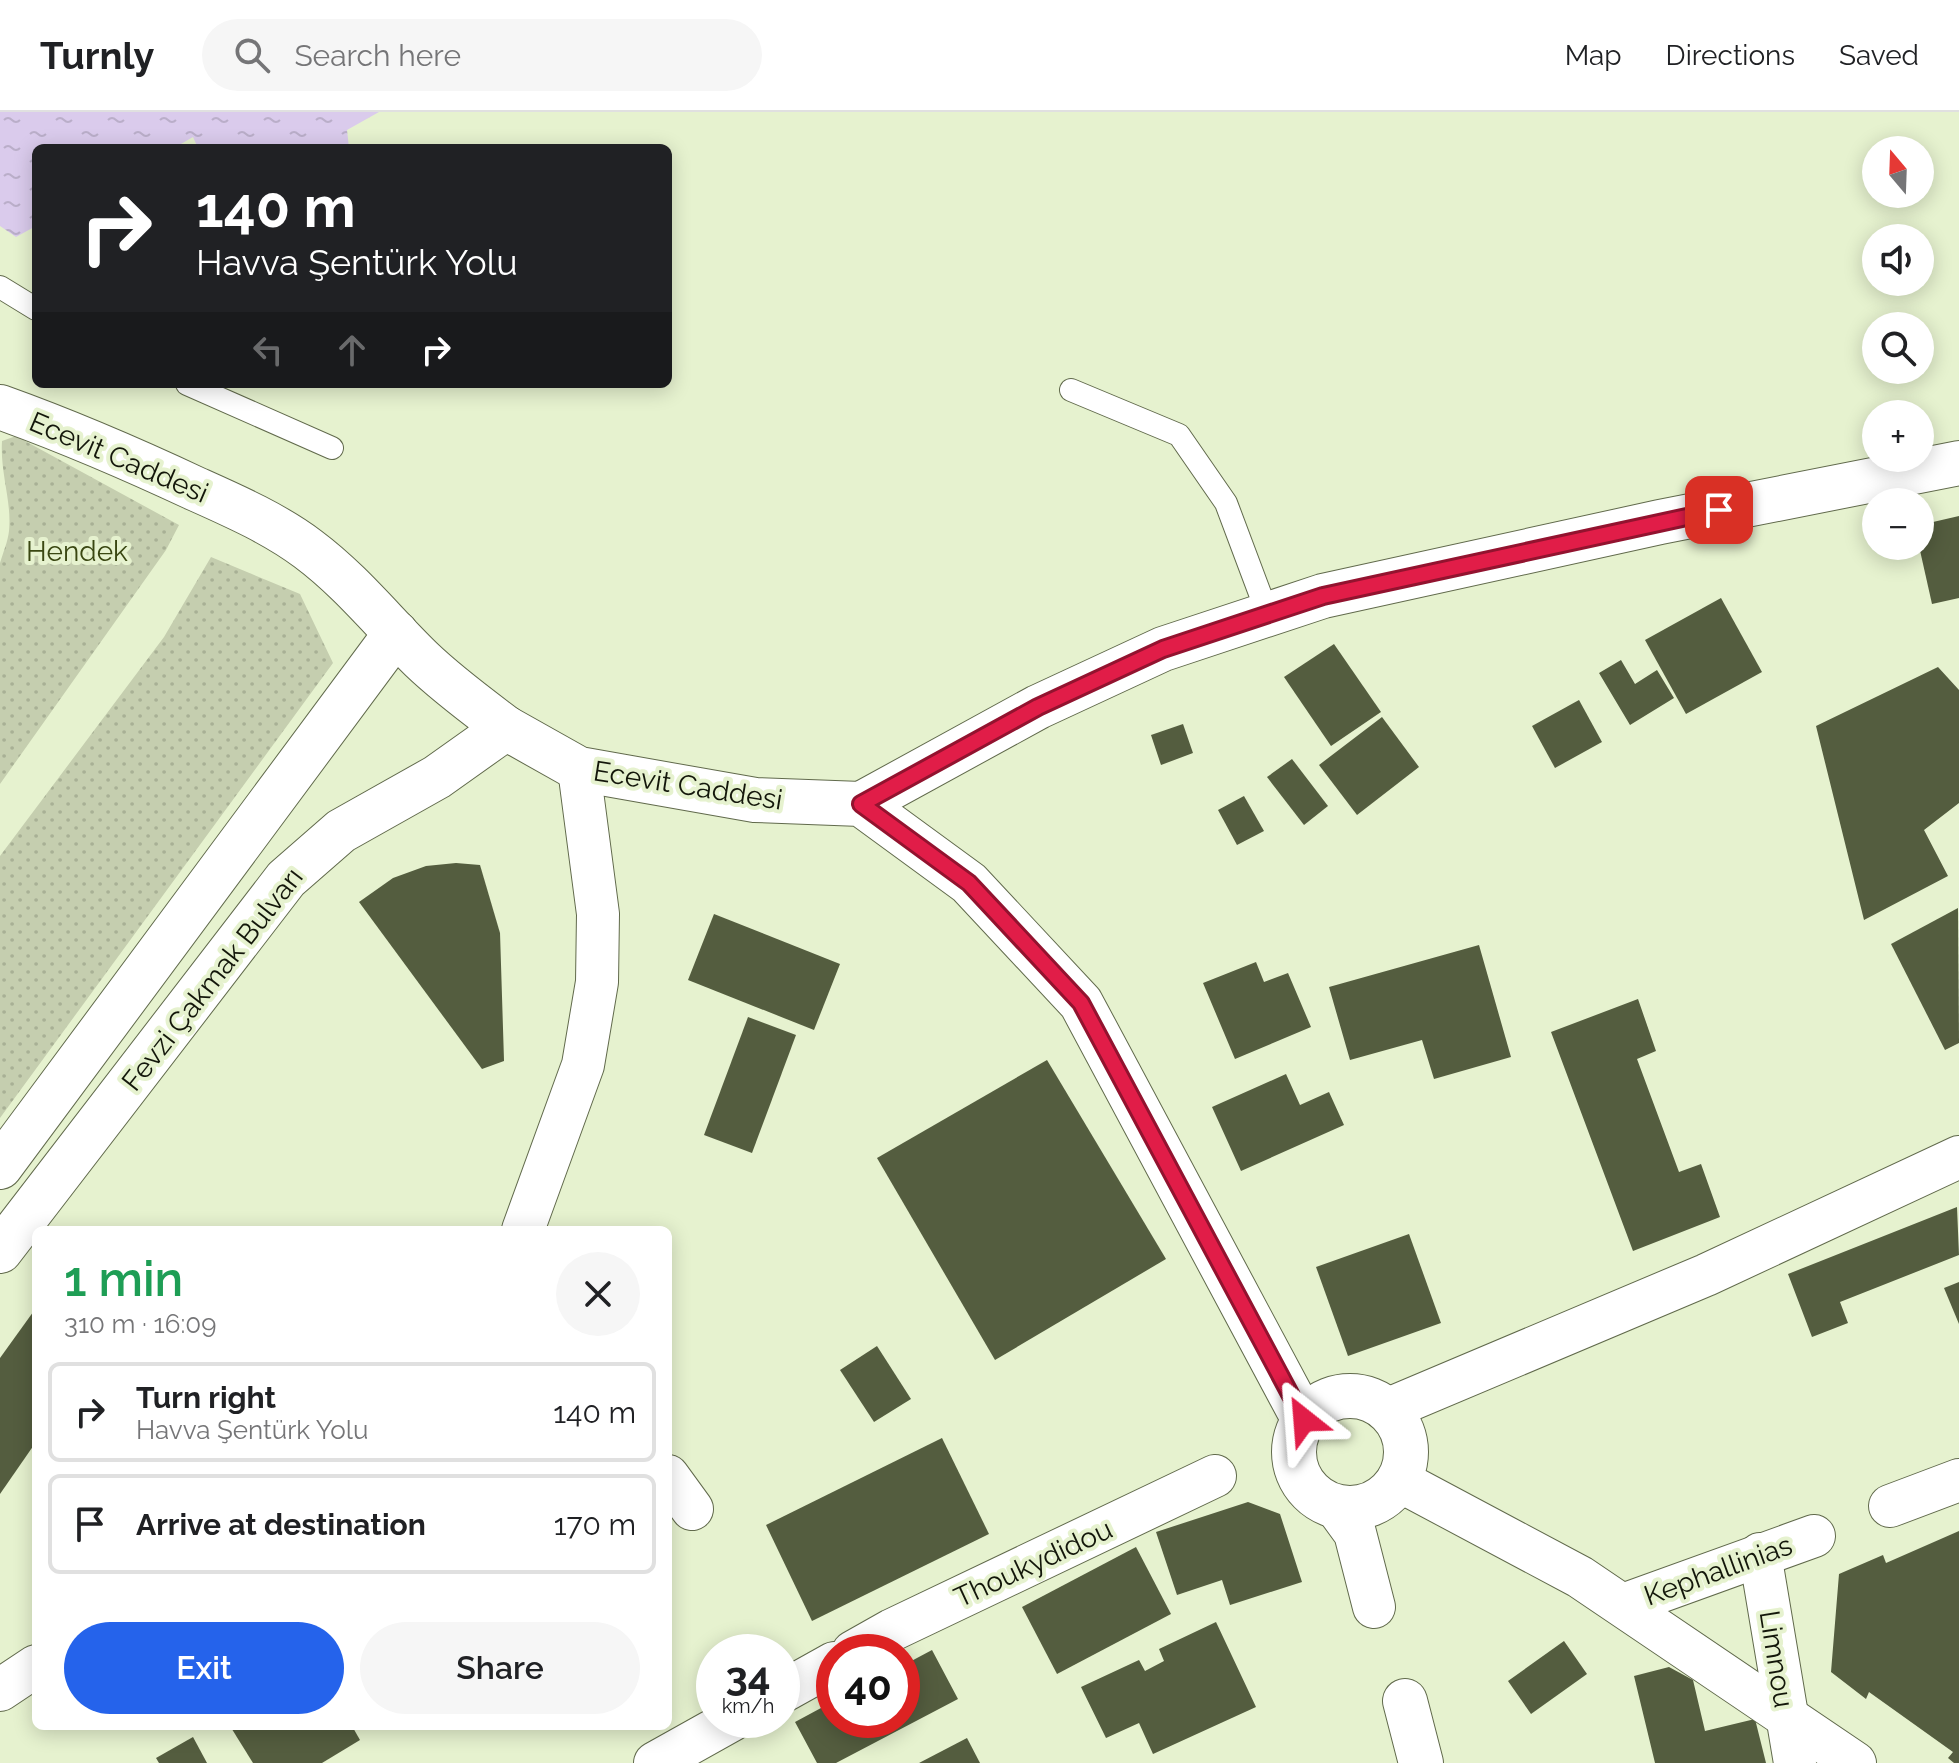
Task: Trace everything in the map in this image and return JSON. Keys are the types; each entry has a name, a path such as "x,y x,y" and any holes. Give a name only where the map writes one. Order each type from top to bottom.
{"street":[{"name":"Ecevit Caddesi","path":"0,407 67,431 246,511 307,548 351,585 461,695 506,728 579,769 755,800 861,804"},
{"path":"1304,1420 1081,1003 969,883 861,804 1038,707 1163,649 1338,592 1660,522 1959,463"},
{"name":"Fevzi Çakmak Bulvarı","path":"0,1167 396,633"},
{"name":"Fevzi Çakmak Bulvarı","path":"0,1251 286,879 341,831 437,777 506,728"},
{"path":"524,1226 583,1065 597,982 598,914 579,769"},
{"path":"1386,1410 1706,1275 1959,1157"},
{"path":"1353,1396 1371,1400 1386,1410 1398,1425 1405,1443 1405,1462 1398,1480 1387,1494 1371,1504 1354,1508 1336,1507 1319,1500 1297,1472 1294,1454 1296,1436 1304,1420 1317,1407 1334,1399 1353,1396"},
{"name":"Thoukydidou","path":"885,1634 1215,1476"},
{"path":"1398,1480 1580,1577 1855,1763"},
{"path":"1890,1506 1959,1480"},
{"path":"672,1482 692,1509"},
{"path":"1336,1507 1355,1533 1374,1607"},
{"name":"Kephallinias","path":"1623,1605 1814,1536"},
{"name":"Limnou","path":"1760,1554 1795,1763"},
{"path":"0,1690 32,1669"},
{"path":"1405,1701 1421,1763"},
{"path":"655,1763 700,1738"}],"lane":[{"path":"0,287 32,307"},
{"path":"196,388 332,448"},
{"path":"1071,390 1179,435 1226,503 1268,615"}],"green space":[{"name":"Hendek","path":"16,436 179,525 166,550 0,784 0,563 9,531 2,441"},
{"path":"211,557 300,594 333,663 0,1118 0,856 164,637"}],"water":[{"path":"0,112 379,112 347,130 349,144 196,144 193,137 181,144 32,144 32,228 16,237 0,226"}],"building":[{"path":"1959,516 1959,598 1932,604 1922,560 1934,560 1934,522"},
{"path":"1721,598 1762,672 1686,714 1645,640"},
{"path":"1334,644 1381,712 1331,746 1284,677"},
{"path":"1621,660 1635,684 1657,670 1674,698 1630,725 1599,673"},
{"path":"1938,667 1959,690 1959,803 1924,830 1948,876 1864,920 1816,726"},
{"path":"1579,700 1602,742 1555,768 1532,726"},
{"path":"1382,717 1419,767 1357,815 1319,765"},
{"path":"1183,724 1193,753 1161,765 1151,735"},
{"path":"1292,759 1328,806 1304,825 1267,777"},
{"path":"1244,796 1264,831 1237,845 1218,810"},
{"path":"456,863 480,865 500,933 504,1061 482,1069 359,902 393,878 426,866"},
{"path":"1958,908 1959,1043 1945,1050 1891,944"},
{"path":"714,914 840,964 814,1030 688,980"},
{"path":"1479,945 1511,1057 1434,1079 1422,1040 1350,1060 1329,987"},
{"path":"1256,962 1264,982 1288,973 1311,1027 1235,1059 1203,983"},
{"path":"1638,999 1656,1051 1637,1059 1679,1172 1701,1164 1720,1217 1633,1251 1551,1032"},
{"path":"748,1017 796,1035 752,1153 704,1135"},
{"path":"1047,1060 1166,1259 995,1360 877,1158"},
{"path":"1286,1074 1300,1105 1329,1092 1344,1125 1241,1171 1212,1107"},
{"path":"1957,1207 1959,1255 1840,1302 1848,1323 1812,1337 1788,1274"},
{"path":"1409,1234 1441,1323 1348,1356 1316,1267"},
{"path":"1959,1282 1959,1324 1944,1288"},
{"path":"32,1314 32,1448 0,1494 0,1358"},
{"path":"877,1346 911,1399 874,1422 840,1370"},
{"path":"942,1438 989,1534 812,1621 766,1525"},
{"path":"1248,1502 1280,1514 1302,1582 1230,1605 1222,1580 1177,1595 1156,1532"},
{"path":"1959,1531 1959,1763 1954,1763 1948,1758 1953,1752 1869,1692 1866,1699 1831,1672 1839,1574 1883,1555 1886,1563"},
{"path":"1136,1547 1171,1614 1057,1674 1022,1607"},
{"path":"1216,1622 1256,1707 1153,1754 1139,1723 1106,1738 1081,1687 1139,1660 1145,1671 1164,1661 1159,1649"},
{"path":"1564,1641 1587,1674 1531,1714 1508,1681"},
{"path":"932,1650 958,1699 920,1719 920,1656"},
{"path":"1669,1667 1693,1680 1705,1731 1755,1719 1766,1763 1655,1763 1634,1676"},
{"path":"816,1711 816,1738 884,1738 836,1763 817,1763 800,1731 800,1719"},
{"path":"232,1730 354,1730 360,1740 322,1763 253,1763"},
{"path":"193,1737 207,1763 159,1763 156,1758"},
{"path":"967,1738 980,1763 919,1763"}],"route":[{"path":"1304,1420 1081,1003 969,883 861,804 1038,707 1163,649 1323,596 1719,510"}]}
